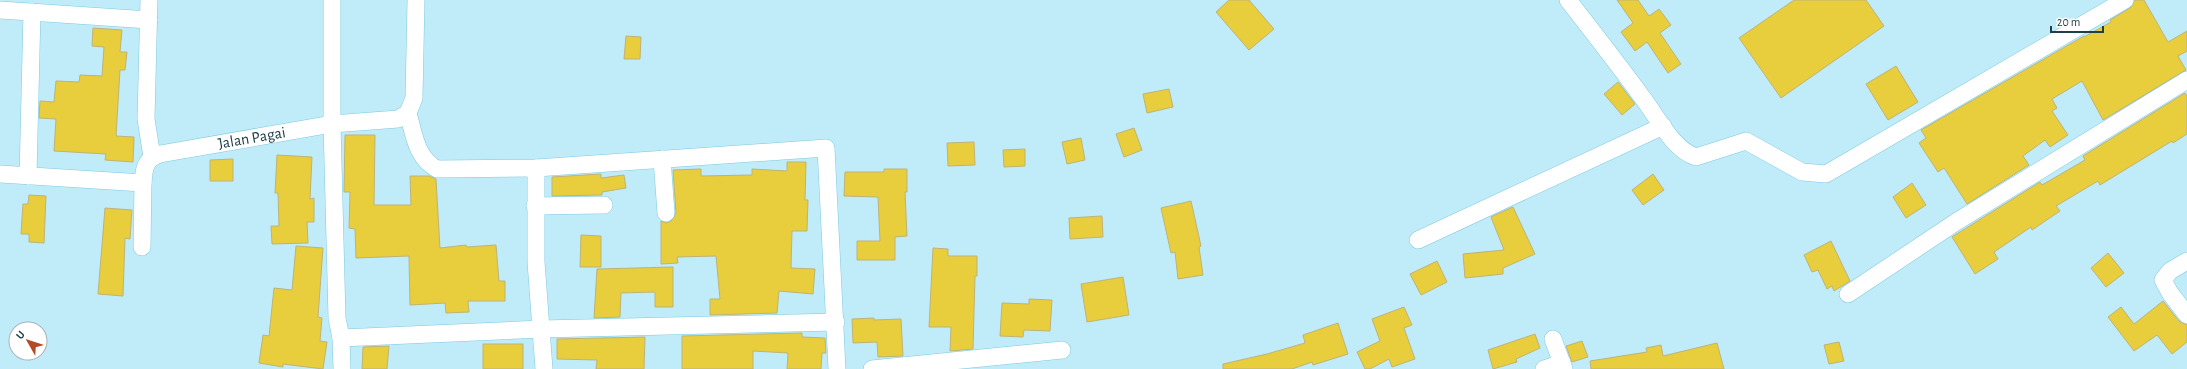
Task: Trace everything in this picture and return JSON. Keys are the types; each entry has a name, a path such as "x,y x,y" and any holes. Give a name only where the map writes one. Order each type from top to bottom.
{"street":[{"path":"142,247 143,183 146,163 152,157 146,119 149,0"},
{"path":"332,0 332,124 337,318 341,338 342,369"},
{"path":"416,0 414,98 408,113 420,153 427,164 437,169 536,168 826,148 836,322 837,369"},
{"path":"1568,0 1682,149 1696,157 1746,141 1802,172 1826,174 2125,0"},
{"path":"0,10 149,20"},
{"path":"28,176 32,12"},
{"path":"1848,294 1956,222 2187,80"},
{"name":"Jalan Pagai","path":"152,157 332,124 398,119 408,113"},
{"path":"1418,240 1663,126"},
{"path":"662,159 666,213"},
{"path":"536,168 536,262 544,369"},
{"path":"0,174 143,183"},
{"path":"535,206 604,205"},
{"path":"2187,261 2170,271 2163,280 2170,293 2187,315"},
{"path":"341,338 542,329 836,322"},
{"path":"1544,369 1563,366 1553,339"},
{"path":"872,369 1062,350"}],"building":[{"path":"1229,0 1249,0 1274,29 1249,50 1216,12"},
{"path":"1617,0 1638,0 1649,16 1659,9 1671,25 1660,33 1681,64 1668,73 1647,42 1635,51 1621,32 1633,23"},
{"path":"1794,0 1866,0 1884,26 1781,98 1739,38"},
{"path":"2135,0 2144,0 2168,42 2187,31 2187,51 2178,56 2186,70 2103,120 2082,81 2052,99 2057,108 2052,111 2068,135 2050,147 2045,140 2023,156 2029,165 1967,204 1944,168 1938,172 1919,143 1926,138 1921,130 2111,22 2110,20 2130,8"},
{"path":"93,28 122,30 120,52 127,52 125,70 120,70 116,136 134,137 133,162 105,160 106,154 54,151 56,119 39,118 40,101 54,102 56,81 79,82 80,75 102,76 104,47 92,46"},
{"path":"626,36 641,37 640,59 624,59"},
{"path":"1896,66 1918,102 1888,120 1866,84"},
{"path":"1618,82 1635,104 1622,115 1604,94"},
{"path":"1169,89 1173,107 1147,113 1143,94"},
{"path":"2185,93 2187,96 2187,134 2173,143 2172,141 2100,185 2098,181 2056,206 2060,211 2032,230 2031,227 1994,252 1998,259 1975,274 1952,237 2040,182 2042,185 2085,160 2083,156"},
{"path":"1134,128 1142,150 1124,157 1116,134"},
{"path":"345,135 375,135 374,205 411,205 410,176 429,176 436,179 440,248 466,245 467,247 496,245 499,281 505,281 505,301 468,301 469,312 446,313 445,303 410,305 409,256 356,258 355,229 349,228 350,192 344,192"},
{"path":"1081,138 1085,160 1067,164 1062,142"},
{"path":"974,142 975,165 948,166 947,143"},
{"path":"1025,149 1025,166 1004,167 1003,150"},
{"path":"277,155 312,157 310,199 314,198 314,222 307,222 308,243 272,244 271,226 279,226 278,193 275,193"},
{"path":"233,159 233,181 210,181 210,160"},
{"path":"787,162 806,162 805,200 808,200 807,231 792,231 791,268 815,269 813,294 779,291 777,313 710,315 710,299 720,299 716,256 677,257 678,263 661,264 661,221 666,223 671,221 676,213 673,170 701,169 701,176 752,175 752,169 787,171"},
{"path":"884,169 907,169 907,192 905,192 907,236 895,237 895,260 857,260 857,241 880,241 878,197 844,196 845,172 884,172"},
{"path":"601,174 601,178 624,175 626,188 602,192 602,195 552,196 552,177"},
{"path":"1653,174 1664,190 1643,205 1632,190"},
{"path":"1912,183 1926,205 1906,218 1893,197"},
{"path":"29,195 46,196 44,243 29,242 29,234 21,234 23,204 28,204"},
{"path":"1191,201 1201,246 1199,247 1203,275 1178,279 1175,252 1171,253 1161,208"},
{"path":"1513,207 1535,254 1503,268 1503,274 1465,278 1463,254 1504,250 1491,217"},
{"path":"105,208 132,210 130,239 125,238 123,296 98,294"},
{"path":"1102,216 1103,237 1070,239 1069,218"},
{"path":"581,235 601,236 601,267 580,267"},
{"path":"1831,241 1850,281 1834,291 1832,286 1827,289 1818,270 1812,272 1804,255"},
{"path":"296,246 323,248 318,317 322,318 320,341 327,342 323,369 283,364 283,367 259,363 263,335 269,336 274,288 292,290"},
{"path":"933,248 948,249 948,256 977,256 973,349 950,351 951,327 929,327"},
{"path":"2108,253 2124,273 2106,287 2091,268"},
{"path":"1437,261 1447,282 1421,295 1410,274"},
{"path":"673,267 673,307 655,307 655,292 621,293 620,317 594,318 597,269"},
{"path":"1123,277 1129,315 1087,322 1081,284"},
{"path":"1029,299 1052,300 1050,331 1024,330 1023,337 1000,336 1002,303 1029,304"},
{"path":"2163,301 2179,321 2187,325 2187,342 2172,354 2157,335 2134,351 2108,317 2121,307 2134,324"},
{"path":"1404,307 1412,325 1404,328 1415,359 1392,367 1389,359 1370,369 1365,369 1357,352 1380,341 1372,319"},
{"path":"874,318 874,320 901,319 903,356 878,357 877,342 853,343 852,319"},
{"path":"1338,323 1348,354 1313,365 1312,362 1292,369 1223,369 1223,364 1267,354 1305,343 1303,335"},
{"path":"802,333 802,337 825,338 826,353 822,353 821,369 787,369 788,353 753,351 753,369 682,369 682,336"},
{"path":"1535,334 1540,348 1516,359 1517,362 1493,369 1488,350"},
{"path":"645,337 644,369 596,369 597,360 557,359 557,339"},
{"path":"1582,341 1588,357 1572,362 1566,346"},
{"path":"1839,342 1844,361 1829,364 1824,345"},
{"path":"1717,343 1724,369 1591,369 1590,361 1647,352 1646,348 1661,345 1663,356"},
{"path":"483,344 523,344 523,369 483,369"},
{"path":"389,346 387,369 362,369 363,347"}]}
